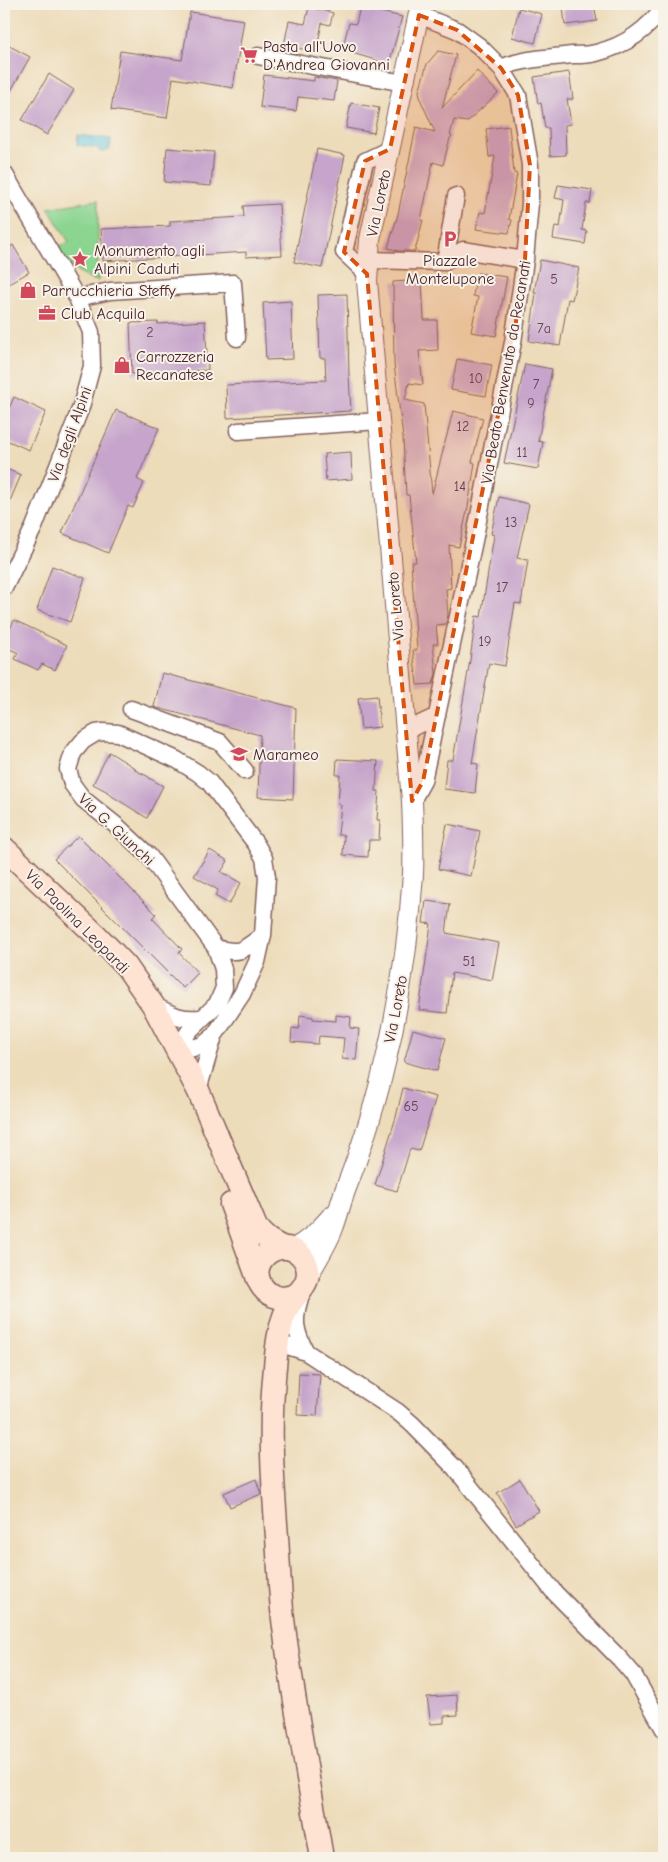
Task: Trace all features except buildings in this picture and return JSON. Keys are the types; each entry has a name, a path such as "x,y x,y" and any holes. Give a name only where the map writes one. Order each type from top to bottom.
{"main road":[{"name":"Via Paolina Leopardi","path":"4,848 126,966 153,1005 198,1090 256,1227 270,1242 288,1249"},
{"name":"Via Paolina Leopardi","path":"176,1050 190,1093 261,1284 271,1329 278,1343"},
{"path":"303,1286 290,1297 280,1298 270,1295 261,1284 258,1268 263,1258 272,1250 288,1249 304,1260 303,1286 288,1307 282,1321 278,1343 271,1410 273,1482 284,1626 322,1858"}],"street":[{"path":"501,68 514,62 533,59 596,53 639,34 654,21 664,6"},
{"name":"Via Beato Benvenuto da Recanati","path":"412,802 423,781 513,342 526,260 530,203 530,165 518,95 501,68 479,46 457,30 420,9"},
{"name":"Via Loreto","path":"303,1286 333,1228 363,1145 382,1072 407,941 413,872 412,802 378,421 368,267 370,239 420,9"},
{"path":"258,56 404,83"},
{"name":"Via degli Alpini","path":"4,173 77,298 91,332 92,366 81,407 34,527 4,588"},
{"path":"445,262 456,196"},
{"path":"368,267 445,262 463,250 526,260"},
{"path":"77,298 110,291 233,283 237,338"},
{"path":"238,431 378,421"},
{"path":"131,709 220,742 245,771"},
{"path":"405,730 437,716"},
{"name":"Via G. Giunchi","path":"103,732 123,736 177,760 209,782 256,844 264,858 267,877 263,935 257,962 242,994 214,1036 203,1045 176,1050 200,1018 217,1004 224,988 223,968 216,948 149,856 118,827 83,799 72,784 68,769 73,753 83,741 96,733 103,732"},
{"path":"216,948 232,952 244,949 263,935"},
{"path":"153,1005 176,1017 187,1019 200,1018"},
{"name":"Via G. Giunchi","path":"198,1090 214,1036"},
{"name":"Via Loreto","path":"288,1249 306,1243 318,1233 340,1205"},
{"path":"303,1286 295,1320 297,1336 306,1352"},
{"path":"278,1343 306,1352 398,1412 412,1424 455,1468 554,1592 633,1674 664,1728"}],"highlighted area":[{"path":"419,15 457,30 501,68 518,95 530,165 525,260 513,342 423,781 412,801 367,274 344,252 365,161 390,149"}],"green space":[{"path":"98,200 98,281 79,273 64,259 56,248 69,242 48,208"}],"water":[{"path":"78,135 111,139 110,149 100,152 98,148 77,145"}],"place":[{"name":"Pasta all'Uovo D'Andrea Giovanni","path":"249,55"},
{"name":"Piazzale Montelupone","path":"450,239"},
{"name":"Monumento agli Alpini Caduti","path":"80,259"},
{"name":"Parrucchieria Steffy","path":"28,290"},
{"name":"Club Acquila","path":"47,313"},
{"name":"Carrozzeria Recanatese","path":"122,365"},
{"name":"Marameo","path":"239,754"}]}
